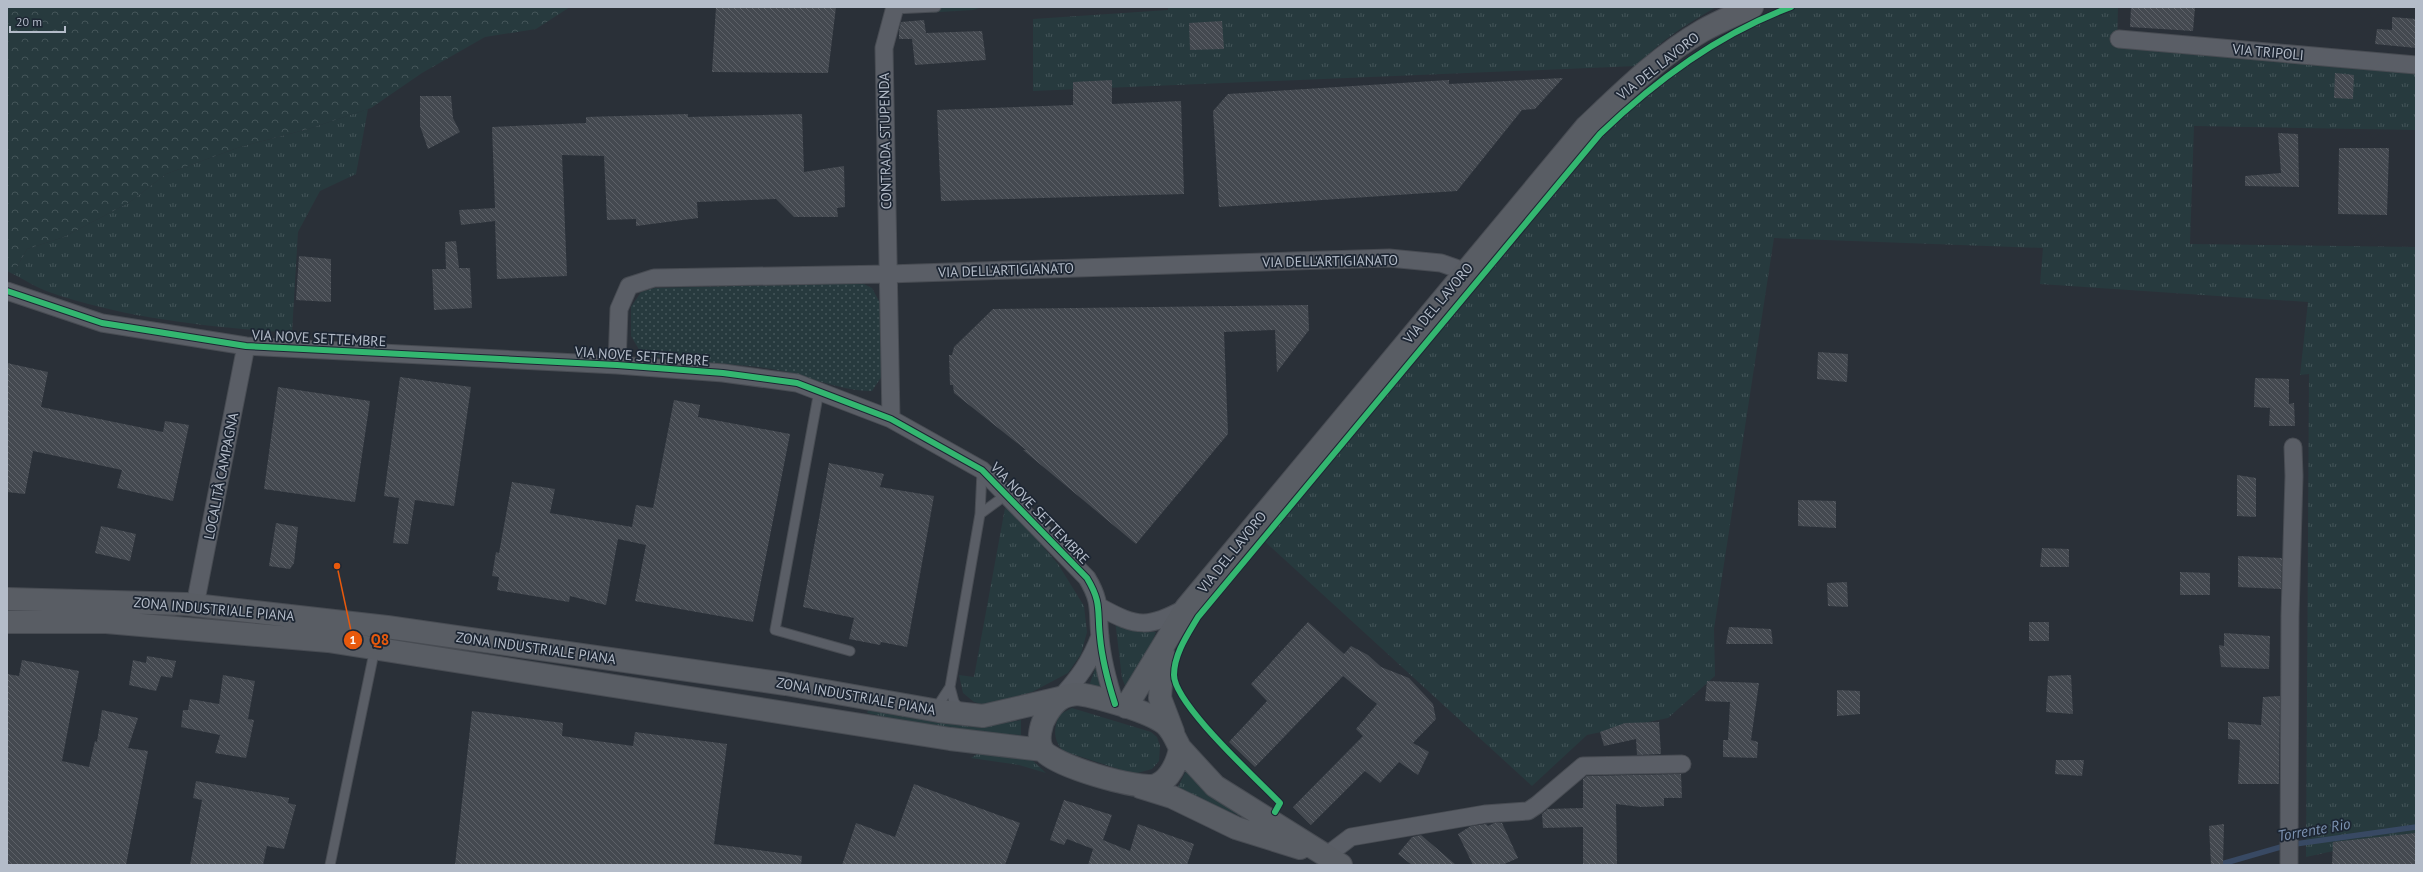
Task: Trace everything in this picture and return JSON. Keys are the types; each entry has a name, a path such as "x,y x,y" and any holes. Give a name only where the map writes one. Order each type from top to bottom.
{"main road":[{"name":"VIA DEL LAVORO","path":"1120,705 1150,669 1186,608 1464,271 1586,127 1622,92 1672,51 1696,35 1752,7"},
{"name":"ZONA INDUSTRIALE PIANA","path":"7,599 28,598 195,605 387,627 778,682 935,710 984,716 1078,694 1120,705 1158,719 1167,726 1178,743 1215,786 1333,860"},
{"name":"ZONA INDUSTRIALE PIANA","path":"7,622 106,622 328,641 950,738 1043,750"},
{"name":"VIA DEL LAVORO","path":"1165,642 1161,662 1160,698 1178,743"},
{"path":"1060,698 1045,717 1041,728 1040,740 1043,750 1051,758 1063,764 1172,797 1236,828 1333,860"},
{"path":"1140,787 1157,785 1166,777 1174,767 1178,743"}],"street":[{"name":"CONTRADA STUPENDA","path":"888,274 884,48 894,8"},
{"name":"VIA TRIPOLI","path":"2119,39 2416,65"},
{"name":"VIA DELL'ARTIGIANATO","path":"618,365 619,309 629,286 654,278 888,274 1389,258 1440,263 1464,271"},
{"path":"888,274 891,419"},
{"name":"VIA NOVE SETTEMBRE","path":"7,291 102,323 246,346 618,365 723,373 797,383 819,391 891,419 982,470 1087,578 1095,591 1100,608 1100,636 1106,673 1120,705"},
{"name":"LOCALITÀ CAMPAGNA","path":"195,605 246,346"},
{"path":"2289,862 2288,824 2294,476 2293,447"},
{"path":"1100,608 1135,624 1160,622 1186,608"},
{"name":"VIA NOVE SETTEMBRE","path":"1060,698 1077,679 1087,664 1100,636"},
{"path":"1333,860 1351,837 1485,814 1528,811 1583,766 1682,764"}],"lane":[{"name":"CONTRADA STUPENDA","path":"894,8 936,7"},
{"path":"819,391 774,630 850,651"},
{"path":"935,710 950,687 980,514 982,470"},
{"path":"980,514 1006,495"},
{"path":"330,865 375,648"},
{"path":"950,687 954,702 965,714"}],"green space":[{"path":"7,7 570,7 536,29 485,37 422,73 371,108 308,129 240,147 166,174 130,202 64,237 27,249 13,274 7,271"},
{"path":"923,7 982,7 973,10 923,13"},
{"path":"1168,7 1716,7 1664,41 1637,66 1033,91 1033,19 1168,10"},
{"path":"1796,7 2118,7 2117,47 2416,68 2416,130 2194,126 2190,244 2416,247 2416,833 2306,857 2309,374 2300,375 2308,302 2040,284 2043,248 1774,238 1714,629 1715,676 1668,718 1587,735 1532,786 1262,539 1591,140 1653,88 1704,51"},
{"path":"368,109 356,174 320,191 298,232 292,333 200,325 108,309 49,292 13,274 27,249 64,237 130,202 166,174 240,147 308,129"},
{"path":"862,283 872,288 881,305 882,376 872,391 845,388 778,370 671,360 656,357 641,353 631,336 631,307 641,292 655,288"},
{"path":"1005,508 1012,511 1058,564 1084,606 1087,632 1081,654 1068,673 1032,692 985,705 974,702 963,693 959,675 974,677"},
{"path":"1115,620 1137,632 1156,632 1134,687 1126,688 1122,678"},
{"path":"1099,658 1105,689 1089,686"},
{"path":"869,708 980,728 1021,720 1021,735 949,731 867,713"},
{"path":"1072,708 1151,732 1157,737 1160,746 1159,761 1152,769 1134,774 1063,751 1057,742 1055,733 1056,724 1060,714"},
{"path":"983,750 1030,758 1046,773 1019,765 971,758"},
{"path":"1187,769 1259,824 1177,789"}],"building":[{"path":"716,7 836,7 828,73 712,72"},
{"path":"2131,7 2195,7 2193,31 2130,27"},
{"path":"2392,17 2416,19 2416,48 2375,44 2377,29 2392,30"},
{"path":"924,20 926,33 982,31 986,60 915,65 912,39 899,39 899,31 901,22"},
{"path":"1222,21 1224,49 1190,50 1189,23"},
{"path":"2335,73 2354,75 2353,99 2334,98"},
{"path":"1563,78 1535,109 1522,110 1457,191 1219,207 1213,111 1228,94 1449,80 1449,84"},
{"path":"1112,80 1112,104 1181,101 1184,194 941,201 937,110 1073,105 1073,82"},
{"path":"420,96 451,96 453,118 460,132 428,149 420,126"},
{"path":"688,114 688,117 802,114 804,172 844,166 845,207 837,208 838,217 794,217 776,199 697,202 698,218 636,226 636,219 607,220 604,156 562,155 567,276 497,279 495,221 461,225 459,210 495,208 492,127 586,123 586,117"},
{"path":"2278,133 2298,134 2299,187 2245,186 2245,176 2281,173"},
{"path":"2339,148 2389,148 2387,215 2338,214"},
{"path":"456,241 459,268 470,268 472,308 434,310 432,269 446,269 445,242"},
{"path":"299,256 331,259 331,302 296,300"},
{"path":"1308,305 1309,330 1277,372 1275,330 1224,332 1228,434 1136,544 1023,450 1026,450 954,393 953,385 950,385 949,355 952,355 954,347 993,309"},
{"path":"1818,352 1848,354 1847,382 1817,379"},
{"path":"7,363 48,372 41,407 163,432 165,421 189,425 173,501 117,488 122,470 33,451 25,494 7,492"},
{"path":"400,377 471,387 454,506 415,500 408,544 393,543 399,498 384,496"},
{"path":"2255,378 2289,379 2289,404 2294,403 2295,426 2269,426 2270,408 2254,407"},
{"path":"278,387 370,401 355,502 264,489"},
{"path":"674,400 700,405 698,417 790,434 753,622 635,601 646,545 618,539 606,605 570,596 569,602 497,590 499,577 492,576 496,552 499,553 512,482 555,489 550,513 632,527 636,505 653,508"},
{"path":"829,463 884,474 880,487 934,496 907,647 881,642 880,645 849,639 854,618 803,607"},
{"path":"2237,475 2256,478 2256,517 2237,516"},
{"path":"1798,500 1836,501 1836,528 1798,526"},
{"path":"276,523 298,527 294,563 290,569 269,566"},
{"path":"101,526 136,534 130,561 95,553"},
{"path":"2042,548 2069,549 2069,567 2040,567"},
{"path":"2238,556 2282,558 2281,589 2238,587"},
{"path":"2180,572 2210,573 2210,595 2180,595"},
{"path":"1847,582 1848,607 1828,606 1827,583"},
{"path":"1308,622 1344,654 1351,646 1368,655 1381,667 1409,678 1433,704 1436,719 1413,743 1429,752 1418,775 1399,762 1380,783 1365,771 1311,825 1293,807 1363,736 1356,729 1377,704 1343,676 1255,767 1229,742 1267,701 1251,684"},
{"path":"2029,622 2049,622 2049,641 2029,641"},
{"path":"1729,627 1771,629 1773,644 1726,644"},
{"path":"2224,633 2270,636 2269,669 2221,667 2219,645 2224,646"},
{"path":"147,656 176,661 172,678 161,676 156,691 129,685 133,660 146,663"},
{"path":"22,660 79,671 62,761 89,767 95,741 97,742 102,710 138,718 128,748 148,751 126,865 7,865 7,674 19,676"},
{"path":"223,675 255,681 248,719 254,720 246,758 215,753 220,735 181,727 183,710 188,710 190,699 219,704"},
{"path":"2071,675 2073,714 2046,712 2048,676"},
{"path":"1707,681 1759,683 1751,740 1758,742 1757,758 1723,757 1723,740 1728,740 1730,702 1705,701"},
{"path":"1837,690 1860,691 1860,714 1837,716"},
{"path":"2280,696 2279,784 2238,784 2240,740 2228,739 2228,722 2261,725 2263,697"},
{"path":"472,711 563,723 562,736 633,746 635,732 727,744 714,844 802,856 801,865 455,865"},
{"path":"1659,722 1661,754 1637,755 1636,739 1604,746 1600,732 1625,723"},
{"path":"2056,760 2084,760 2082,776 2055,774"},
{"path":"1681,774 1682,798 1664,798 1664,806 1641,807 1616,804 1617,865 1583,865 1583,827 1543,828 1542,814 1548,809 1583,808 1583,779 1587,776"},
{"path":"196,781 289,798 288,803 296,805 284,849 267,846 263,865 190,865 202,800 193,798"},
{"path":"914,784 1020,823 1005,865 842,865 856,823 895,837"},
{"path":"1064,800 1112,815 1103,840 1130,851 1138,824 1194,844 1187,865 1088,865 1093,849 1067,839 1064,845 1050,840"},
{"path":"1494,823 1502,823 1518,858 1502,865 1473,865 1458,834 1471,826 1486,824 1488,826"},
{"path":"2224,824 2223,865 2211,865 2209,826"},
{"path":"2416,833 2416,865 2332,865 2333,842"},
{"path":"1421,835 1456,865 1412,865 1398,854 1412,837"}],"waterway":[{"name":"Torrente Rio","path":"2218,865 2288,845 2416,827"}],"cycle path":[{"path":"1275,812 1280,803 1202,722 1187,704 1178,688 1174,675 1176,659 1182,644 1198,617 1600,134 1643,95 1689,60 1738,31 1791,7"},
{"path":"7,291 102,323 246,346 617,365 723,373 797,383 891,419 982,470 1087,578 1097,601 1102,654 1115,704"}],"place":[{"name":"Q8","path":"337,566"}]}
